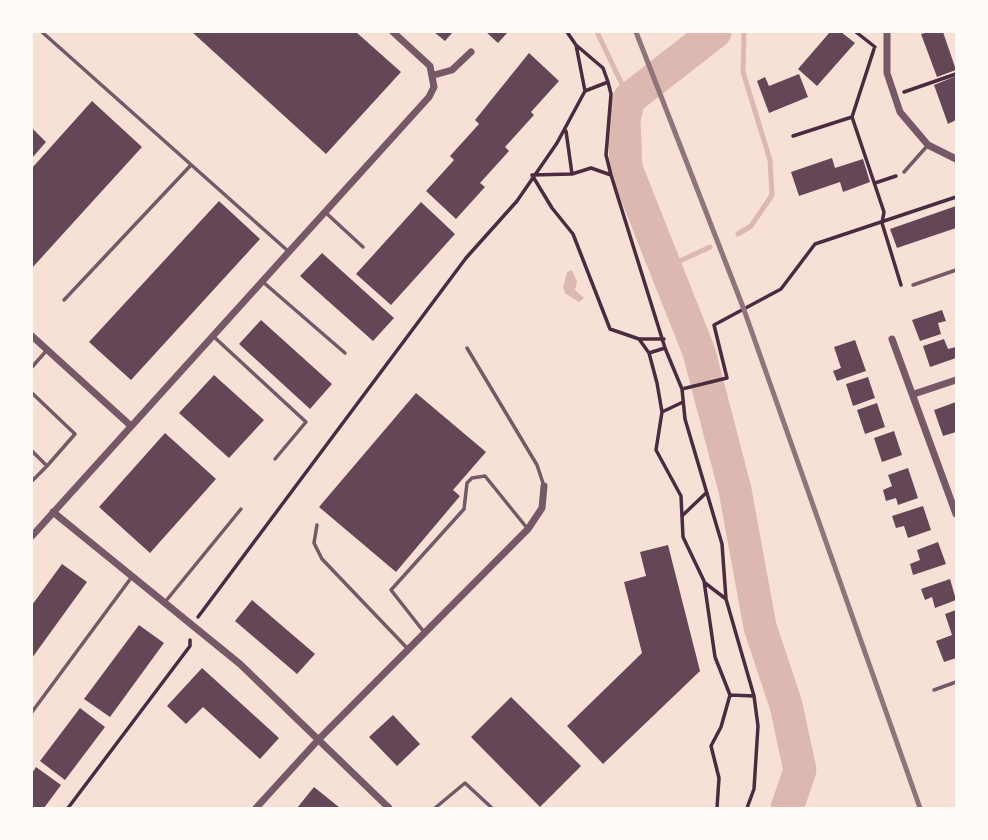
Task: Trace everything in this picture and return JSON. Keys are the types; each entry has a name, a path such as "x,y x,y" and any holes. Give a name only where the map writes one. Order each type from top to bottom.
{"street":[{"path":"32,536 429,97 434,75 422,57 393,32"},
{"path":"887,32 886,49 892,97 911,128 928,145 957,159"},
{"path":"434,75 452,70 471,52"},
{"path":"32,336 131,426"},
{"path":"892,339 957,514"},
{"path":"914,394 957,380"},
{"path":"256,808 319,739 528,529 542,508 544,486"},
{"path":"53,512 240,664 389,808"}],"lane":[{"path":"41,32 290,252"},
{"path":"904,173 928,145"},
{"path":"64,300 191,164"},
{"path":"325,212 363,247"},
{"path":"913,285 957,270"},
{"path":"263,282 345,353"},
{"path":"213,336 306,422 275,459"},
{"path":"467,348 537,465 544,486"},
{"path":"32,367 47,350"},
{"path":"32,393 75,434 32,481"},
{"path":"32,451 47,466"},
{"path":"424,632 391,590 464,509 467,483 472,478 485,476 528,529"},
{"path":"163,604 241,509"},
{"path":"317,525 314,543 322,559 408,649"},
{"path":"32,712 131,578"},
{"path":"934,690 957,682"},
{"path":"435,808 465,783 492,808"}],"path":[{"path":"567,32 576,45 603,68 608,82 611,107 606,155 665,348 682,389 685,419 722,544 726,599 754,696 758,755 754,789 747,808"},
{"path":"856,32 875,47 886,49"},
{"path":"68,808 190,646 192,624 466,258 517,201 532,175 566,129 585,91 576,45"},
{"path":"875,47 852,117 884,212 882,223 903,289 913,285"},
{"path":"892,97 957,74"},
{"path":"585,91 608,82"},
{"path":"793,136 852,117"},
{"path":"566,129 572,174"},
{"path":"532,175 572,174 591,168 611,175"},
{"path":"875,183 904,173"},
{"path":"532,175 552,208 573,234 603,317 610,329 639,340 664,340"},
{"path":"682,389 700,387 727,378 727,369 714,325 781,289 815,244 957,197"},
{"path":"639,340 649,353 662,412 656,450 681,496 683,537 704,581 715,657 730,695 711,746 719,778 717,808"},
{"path":"649,353 665,348"},
{"path":"662,412 683,402"},
{"path":"683,515 706,493"},
{"path":"704,581 726,599"},
{"path":"730,695 754,696"}],"shaded area":[{"path":"572,270 577,282 575,290 584,298 579,302 566,294 563,288 567,272"}],"building":[{"path":"192,32 356,32 401,72 326,154"},
{"path":"434,32 453,32 445,41"},
{"path":"486,32 508,32 498,43"},
{"path":"830,32 841,32 855,43 817,86 798,69"},
{"path":"943,32 956,70 937,77 921,34"},
{"path":"529,53 559,81 531,112 534,115 505,147 509,151 480,183 485,187 456,219 426,191 454,160 450,156 479,124 475,120"},
{"path":"799,74 808,97 769,113 757,81 765,77 769,86"},
{"path":"956,76 956,120 948,124 934,85"},
{"path":"92,101 142,147 32,268 32,168"},
{"path":"32,128 46,142 32,158"},
{"path":"832,158 835,168 863,159 870,182 843,192 840,182 799,196 791,172"},
{"path":"219,201 260,239 131,380 89,342"},
{"path":"421,202 455,234 391,305 356,274"},
{"path":"956,206 956,228 897,248 890,229"},
{"path":"322,253 394,318 373,341 300,276"},
{"path":"942,310 946,321 938,323 941,334 920,341 912,320"},
{"path":"261,320 332,384 310,409 239,344"},
{"path":"944,339 948,349 956,347 956,358 930,367 923,346"},
{"path":"855,340 866,371 837,381 833,371 841,368 834,347"},
{"path":"214,375 264,420 229,458 179,413"},
{"path":"868,377 875,398 853,406 846,384"},
{"path":"416,393 486,452 453,490 460,496 396,572 319,507"},
{"path":"956,402 956,432 943,436 934,410"},
{"path":"877,403 885,427 865,434 857,410"},
{"path":"894,431 902,455 882,462 874,438"},
{"path":"165,433 216,479 150,553 99,507"},
{"path":"908,468 918,498 898,505 896,498 886,501 883,490 892,486 888,475"},
{"path":"923,506 931,530 908,538 904,526 896,528 892,516"},
{"path":"938,542 946,564 913,575 910,564 920,560 917,550"},
{"path":"668,545 700,671 603,764 567,726 642,653 624,582 646,576 640,552"},
{"path":"62,564 87,582 32,658 32,605"},
{"path":"950,579 956,600 935,608 932,597 925,600 921,589"},
{"path":"252,600 315,654 297,674 235,621"},
{"path":"956,610 956,658 944,662 936,641 952,635 945,614"},
{"path":"139,625 164,643 110,717 84,699"},
{"path":"202,668 279,738 260,759 203,707 186,724 167,706"},
{"path":"511,697 581,766 540,807 471,737"},
{"path":"80,708 105,727 65,780 40,761"},
{"path":"393,715 420,744 397,766 369,737"},
{"path":"36,767 61,785 44,808 32,808 32,773"},
{"path":"314,787 340,808 297,808"}],"waterway":[{"path":"597,32 629,99"},
{"path":"715,32 629,99 624,119 626,168 699,352 735,490 760,627 786,705 800,770 787,808"},
{"path":"738,234 751,226 772,195 770,160 743,72 744,32"},
{"path":"665,268 710,247"}],"railway":[{"path":"636,32 743,307 920,808"}]}
